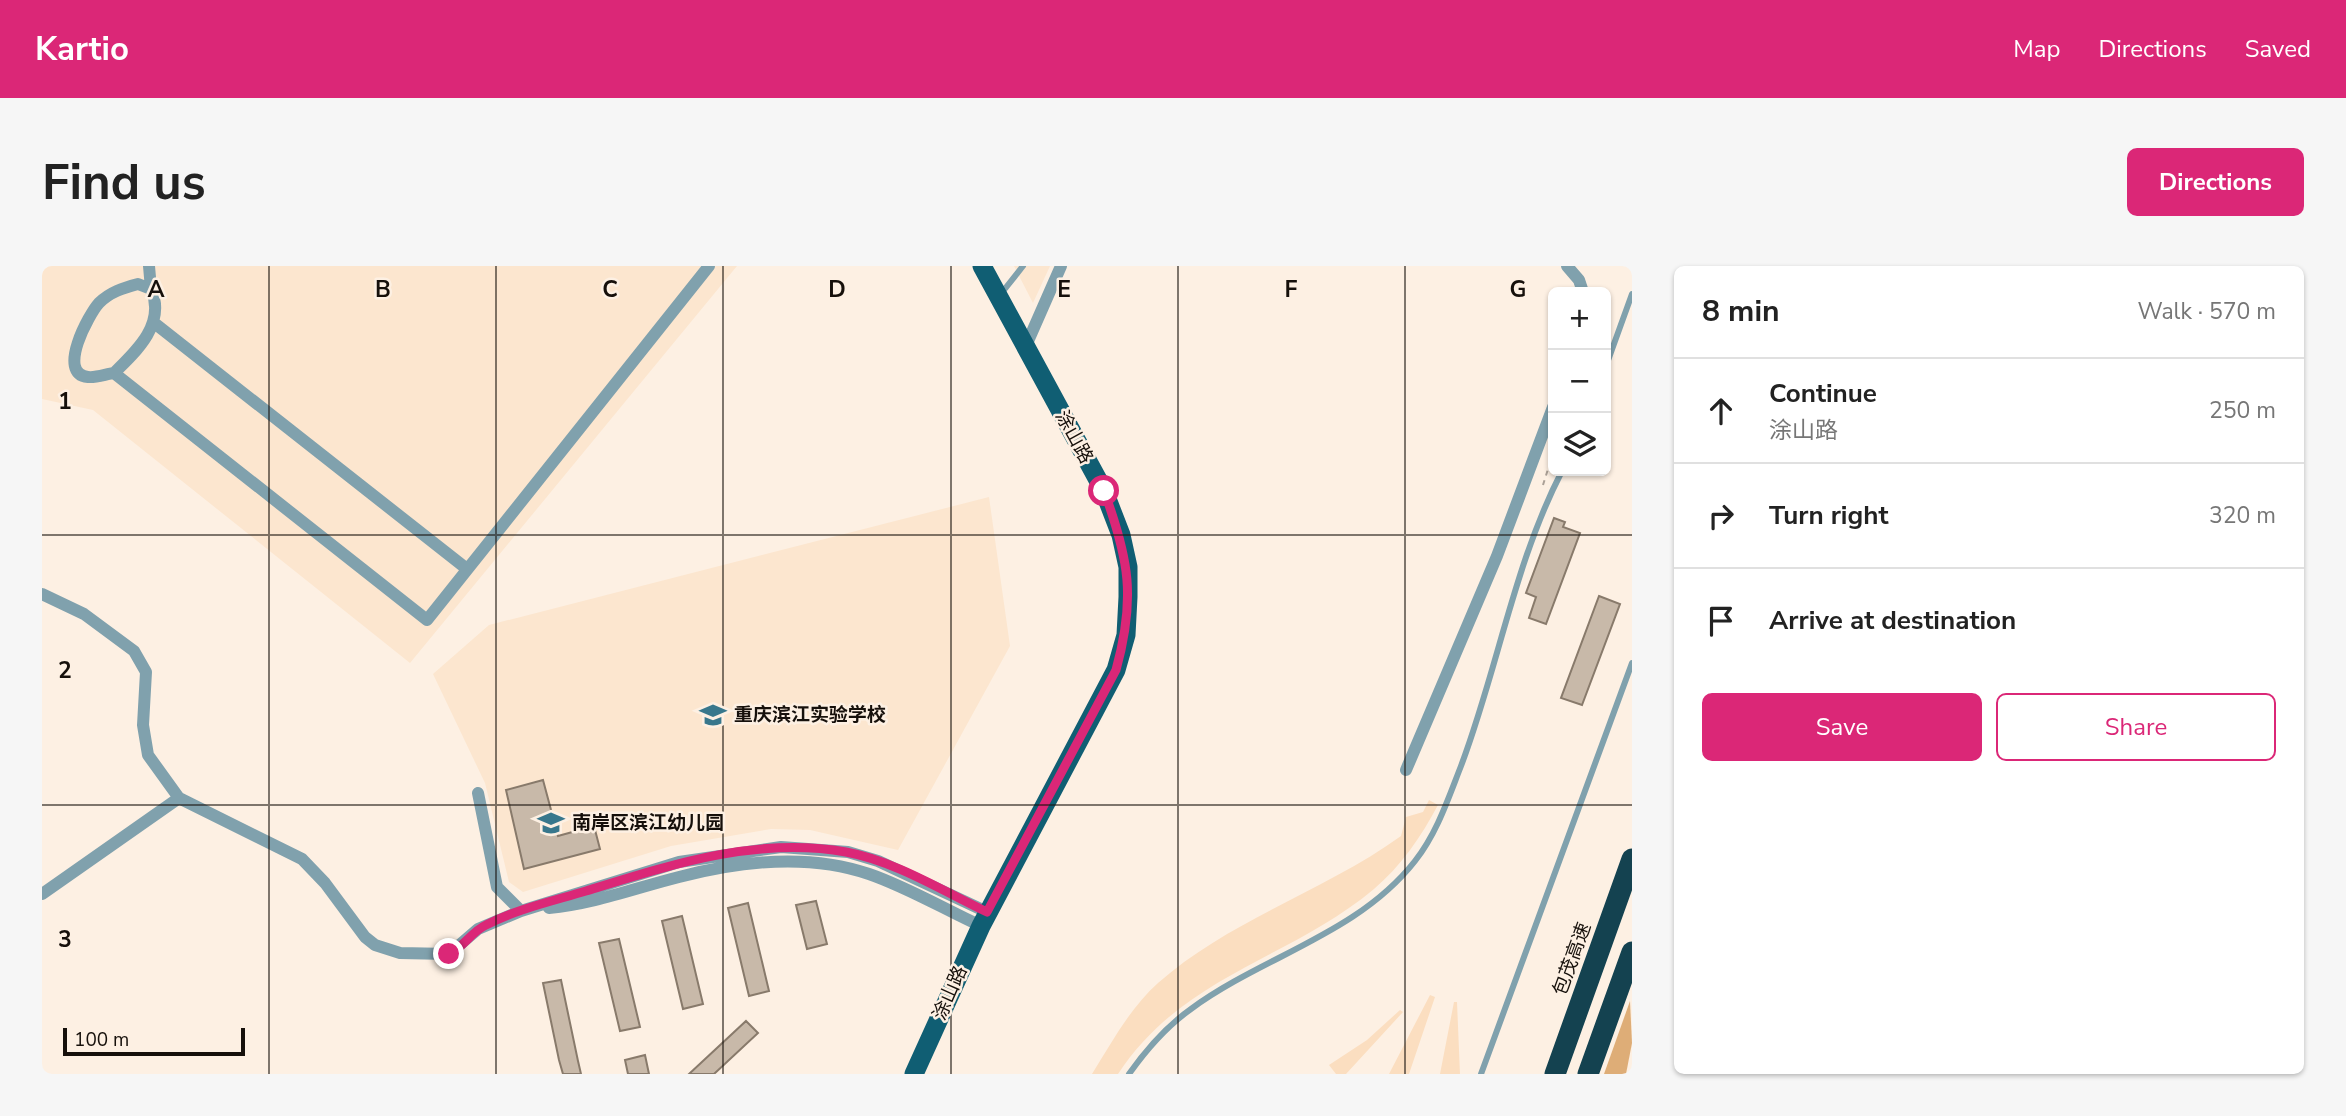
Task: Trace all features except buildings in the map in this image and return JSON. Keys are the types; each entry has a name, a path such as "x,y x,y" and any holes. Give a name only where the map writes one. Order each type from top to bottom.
{"highway":[{"name":"包茂高速","path":"1555,1074 1632,859"},
{"path":"1588,1074 1632,952"}],"main road":[{"name":"涂山路","path":"914,1074 984,919 1116,670 1126,635 1128,567 1104,491 997,299 982,266"}],"street":[{"path":"149,266 151,289 156,300 153,322 142,344 114,373 87,378 80,374 75,363 75,349 84,323 100,302 120,289 138,285 151,289"},
{"path":"114,373 426,620 709,266"},
{"path":"1025,348 1061,266"},
{"path":"1567,266 1581,287"},
{"path":"153,322 467,569"},
{"path":"1406,770 1497,556 1551,413"},
{"path":"42,594 84,614 134,651 146,672 143,725 148,755 178,798 302,859 325,883 365,937 388,951 449,954 478,929 521,911 583,905 715,869 782,861 816,862 871,874 984,919"},
{"path":"478,793 497,887 521,911"},
{"path":"42,894 178,798"}],"lane":[{"path":"997,299 1023,266"},
{"path":"1611,352 1632,294"},
{"path":"1129,1074 1166,1030 1189,1010 1344,923 1383,894 1416,860 1441,819 1475,729 1491,681 1516,582 1542,511 1560,476"},
{"path":"1481,1074 1632,663"}],"path":[{"path":"1542,484 1548,467"}],"shaded area":[{"path":"42,266 737,266 410,663 93,410 42,399"},
{"path":"1014,266 1050,266 1033,303"},
{"name":"重庆滨江实验学校","path":"989,497 1010,646 898,850 810,830 771,829 671,846 523,892 509,882 485,783 433,674 489,625"},
{"path":"1429,800 1438,805 1425,828 1402,861 1374,889 1307,934 1238,971 1173,1013 1144,1041 1118,1074 1092,1074 1130,1014 1158,983 1215,941 1372,856 1401,836 1406,817 1423,812"},
{"path":"1430,995 1435,997 1409,1074 1389,1074"},
{"path":"1630,1001 1632,1043 1626,1074 1604,1074"},
{"path":"1454,1002 1457,1002 1460,1074 1440,1074"},
{"path":"1400,1010 1403,1012 1346,1074 1336,1074 1329,1065 1367,1040"}],"place":[{"name":"重庆滨江实验学校","path":"713,715"},
{"name":"南岸区滨江幼儿园","path":"551,823"}],"route":[{"path":"449,954 478,929 521,911 679,862 781,847 848,852 878,861 987,912 1116,670 1126,635 1128,567 1121,535 1104,491"}]}
